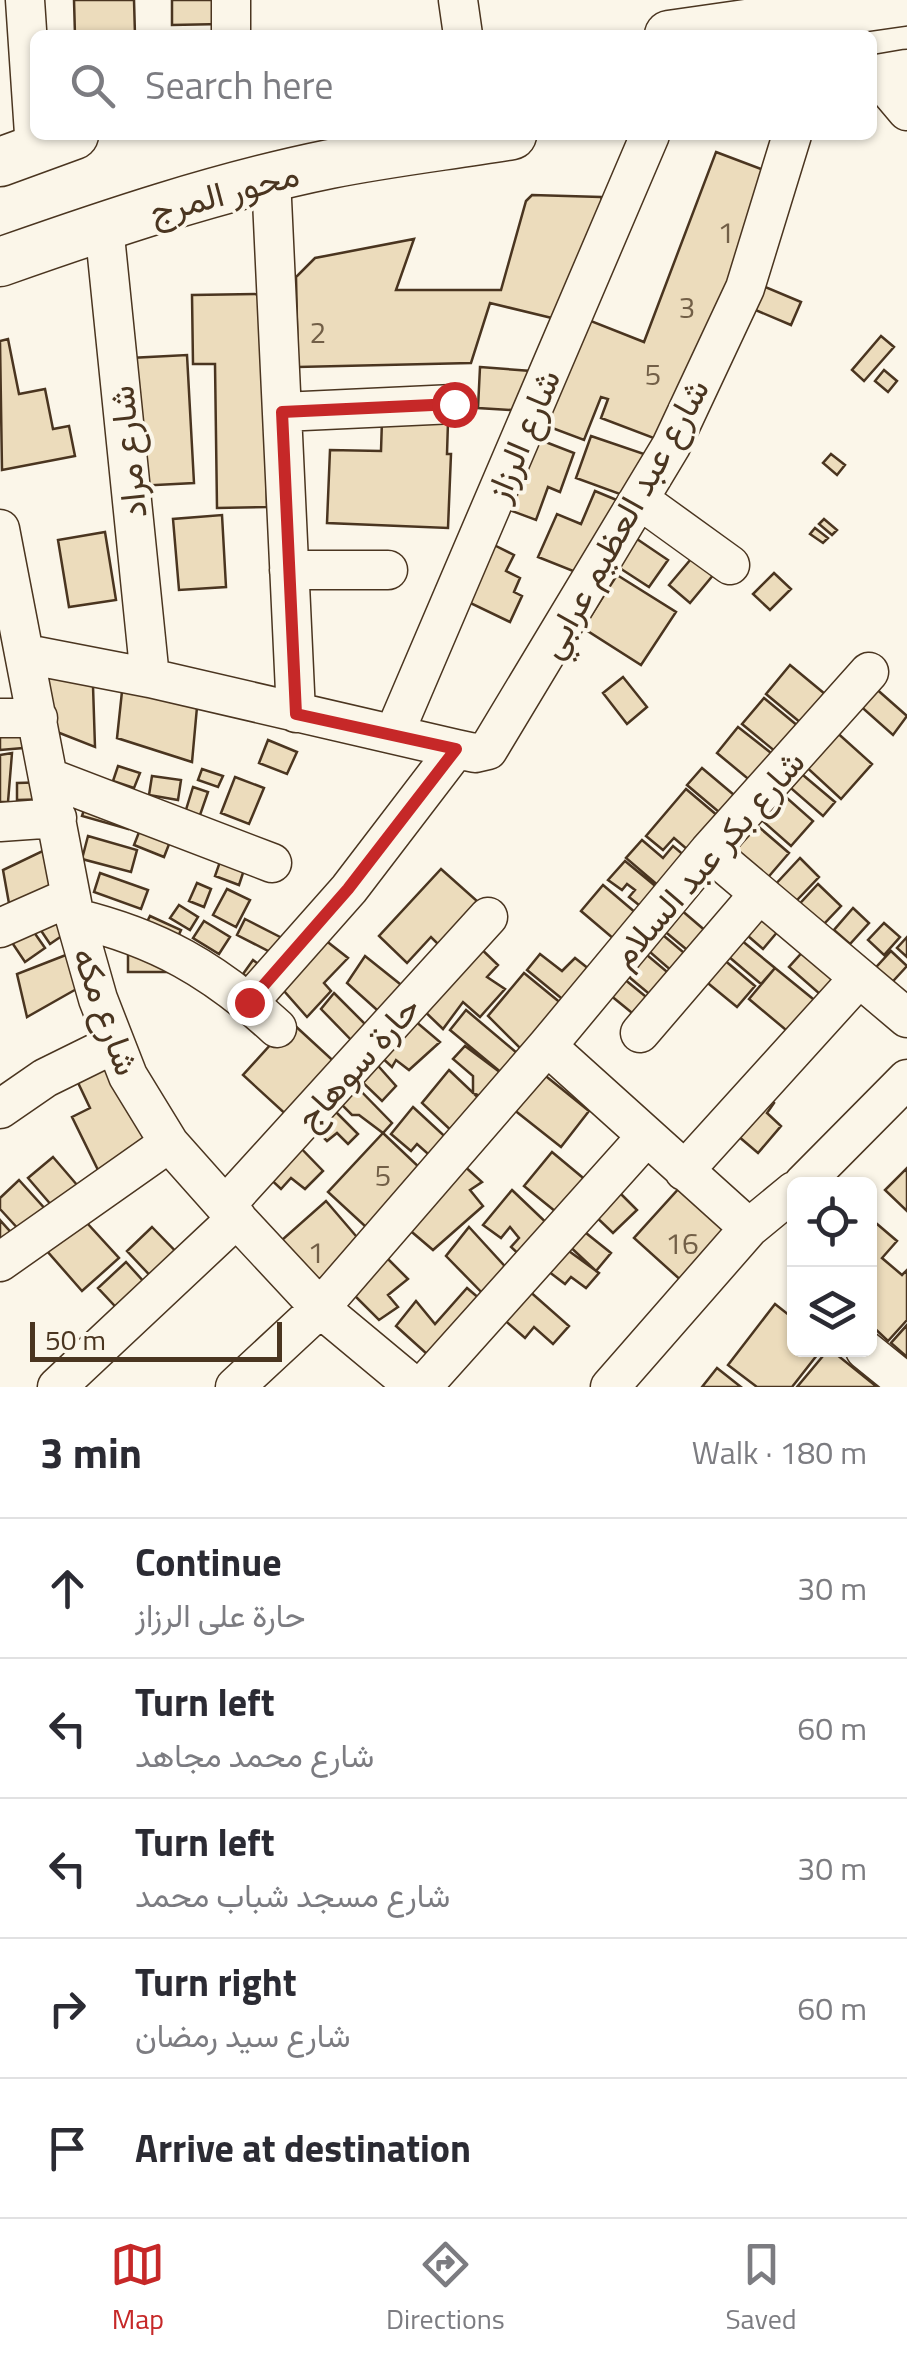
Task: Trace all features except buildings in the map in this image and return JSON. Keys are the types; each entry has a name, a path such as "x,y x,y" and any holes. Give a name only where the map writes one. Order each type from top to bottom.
{"main road":[{"path":"684,30 738,12 907,1"},
{"name":"محور المرج","path":"0,262 104,226 271,178 330,164 481,140"}],"street":[{"path":"26,0 30,60"},
{"path":"231,0 231,30"},
{"path":"458,0 462,30"},
{"name":"شارع الرزاز","path":"394,734 648,140"},
{"name":"شارع عبد العظيم عرابي","path":"456,749 482,753 492,746 671,446 745,288 790,140"},
{"path":"271,178 296,714"},
{"name":"شارع مراد","path":"104,226 150,678"},
{"path":"282,412 454,404"},
{"path":"640,500 730,565"},
{"name":"شارع مكه","path":"0,529 7,599 26,654 72,907 114,1044 134,1088 169,1143 320,1308 410,1385"},
{"path":"289,570 388,570"},
{"path":"26,654 150,678 456,749 348,889 249,1002"},
{"name":"شارع بكر عبد السلام","path":"235,1387 320,1308 547,1046 709,851 869,672"},
{"path":"0,718 38,718"},
{"path":"50,778 272,863"},
{"path":"0,822 56,818"},
{"path":"709,851 907,1018"},
{"path":"640,1033 759,894"},
{"path":"0,928 72,907 164,946 205,969 277,1028"},
{"name":"حارة سوهاج","path":"57,1387 231,1212 488,917"},
{"path":"684,1171 858,979"},
{"path":"0,1109 46,1078 114,1044"},
{"path":"547,1046 749,1228"},
{"path":"810,1177 907,1078"},
{"path":"410,1385 646,1137"},
{"path":"0,1262 169,1143"},
{"path":"610,1387 749,1228 787,1197"},
{"path":"874,1357 907,1384"}],"route":[{"path":"249,1002 348,889 456,749 296,714 282,412 454,404"}]}
